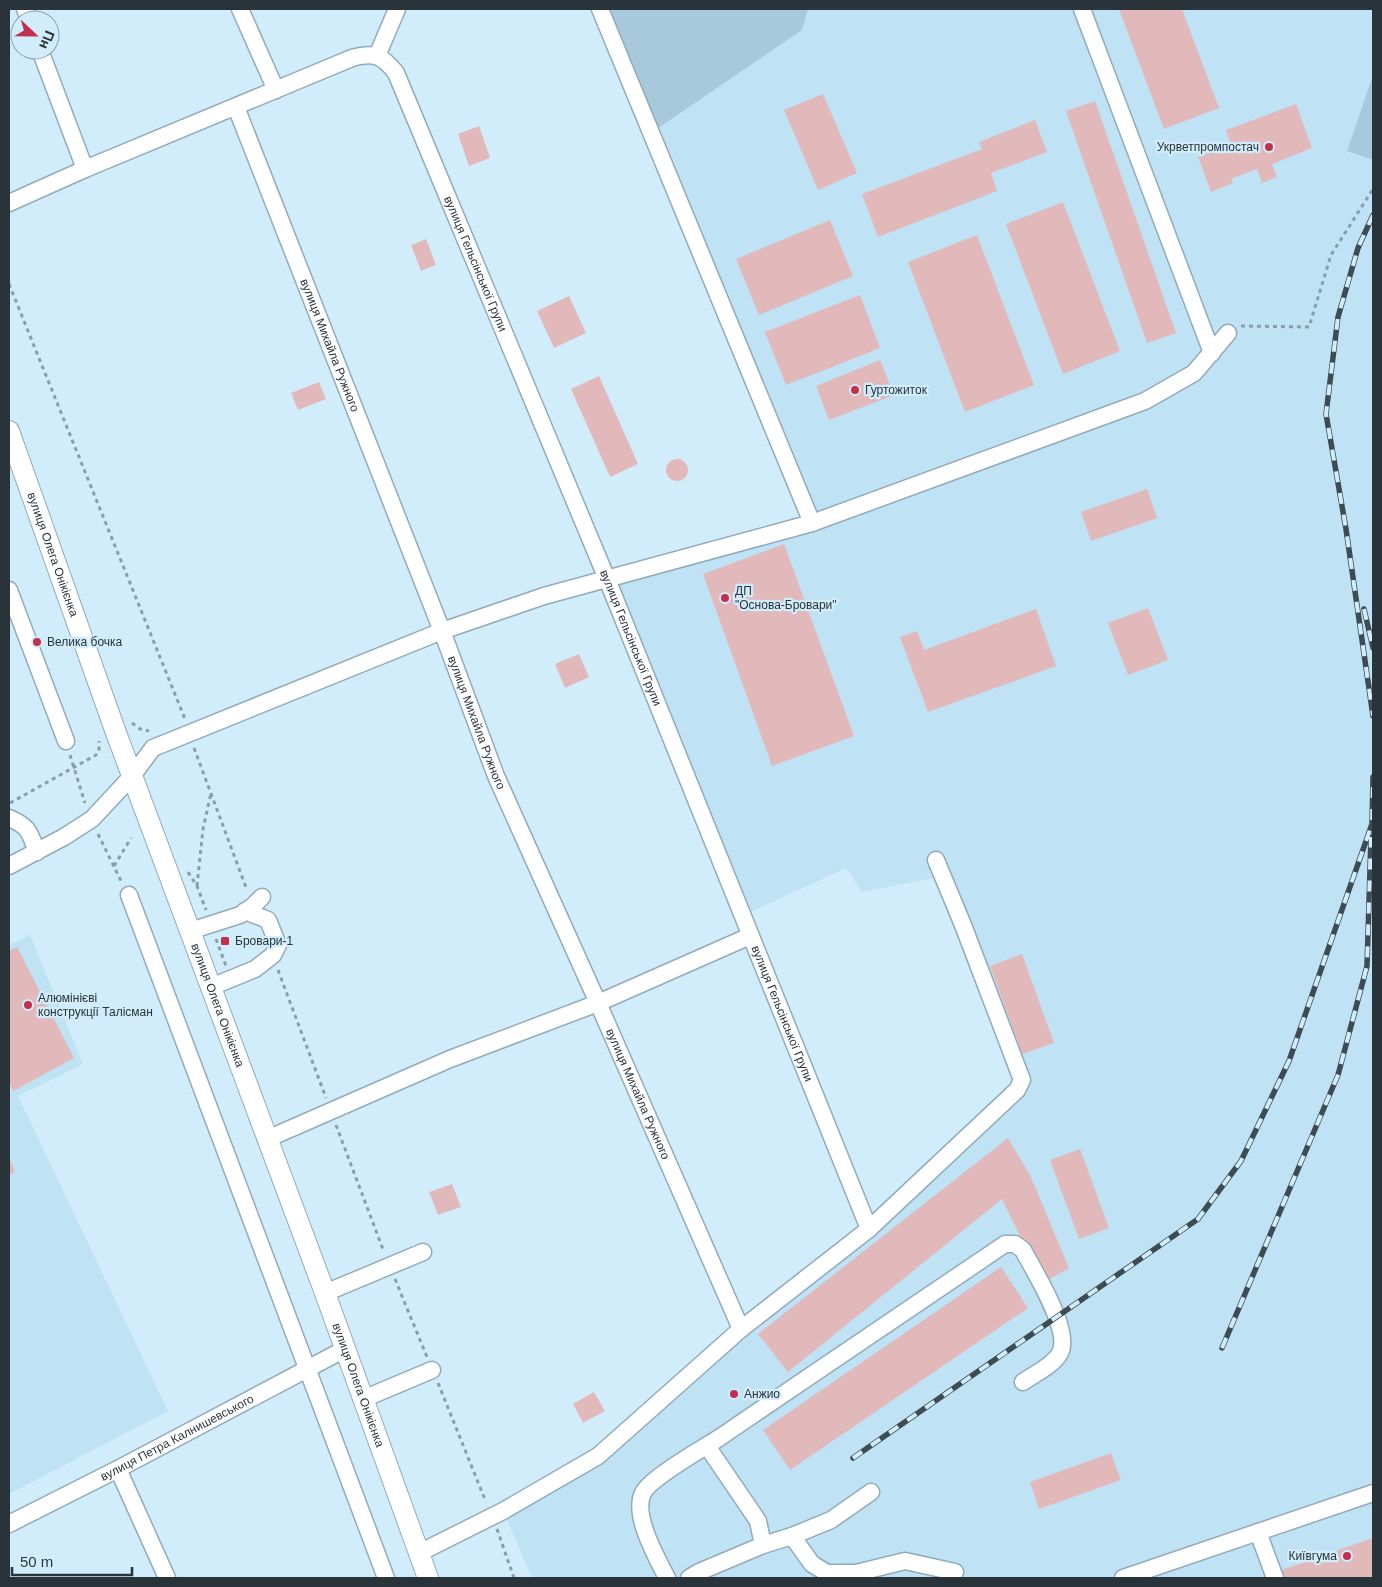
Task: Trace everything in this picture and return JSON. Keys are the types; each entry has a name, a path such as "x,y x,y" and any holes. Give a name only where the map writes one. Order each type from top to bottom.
{"main road":[{"name":"вулиця Олега Онікієнка","path":"9,431 111,720 212,987 428,1578"}],"street":[{"path":"240,9 276,90"},
{"path":"9,203 352,58 364,55 377,56 397,9"},
{"path":"600,9 812,524"},
{"path":"1082,9 1212,353"},
{"name":"вулиця Гельсінської Групи","path":"377,56 388,63 396,73 607,579 869,1230"},
{"path":"44,60 86,169"},
{"name":"вулиця Михайла Ружного","path":"236,107 442,631 496,776 741,1329"},
{"path":"9,866 64,837 92,819 132,776 153,748 442,631 544,596 812,524 1145,401 1194,373 1228,333"},
{"path":"9,590 66,740"},
{"path":"9,818 23,824 29,831 37,852"},
{"path":"419,1553 492,1517 598,1456 741,1329 869,1230 1017,1090 1022,1080 936,860"},
{"path":"129,895 386,1578"},
{"path":"190,930 240,914 253,905 268,920 278,945 273,955 255,969 212,987"},
{"path":"267,1139 450,1059 598,1003 750,936"},
{"path":"667,1578 650,1543 640,1504 643,1493 651,1482 708,1446 1004,1244 1015,1244 1022,1250 1054,1308 1063,1343 1056,1360 1023,1382"},
{"path":"325,1293 423,1252"},
{"name":"вулиця Петра Калнишевського","path":"9,1524 118,1470 345,1349"},
{"path":"363,1400 432,1370"},
{"path":"708,1446 758,1521 763,1545"},
{"path":"118,1470 167,1578"},
{"path":"689,1578 763,1545 792,1536 831,1520 871,1492"},
{"path":"1123,1578 1373,1493"},
{"path":"1258,1532 1275,1578"},
{"path":"792,1536 812,1564 827,1573 856,1573 905,1561 955,1572"}],"path":[{"path":"1228,333 1234,326 1308,327 1331,255 1373,189"},
{"path":"9,284 186,721"},
{"path":"132,723 140,729 155,731"},
{"path":"9,804 96,755 99,751 99,735"},
{"path":"66,740 85,803"},
{"path":"193,745 253,905"},
{"path":"197,886 203,829 211,793"},
{"path":"98,834 129,895"},
{"path":"114,866 131,838"},
{"path":"273,955 389,1266 492,1517 514,1578"}],"shaded area":[{"path":"600,9 808,9 802,30 651,133"},
{"path":"808,9 1373,9 1373,75 1347,151 1373,160 1373,1578 532,1578 503,1511 598,1456 1017,1090 934,878 862,892 846,868 742,916 607,579 812,523 651,133 802,30"},
{"path":"1373,75 1373,160 1347,151"},
{"path":"30,935 83,1064 18,1096 168,1411 9,1494 9,945"}],"building":[{"path":"1119,9 1182,9 1219,108 1164,129"},
{"path":"823,94 857,173 818,190 784,110"},
{"path":"1095,101 1176,333 1147,343 1066,111"},
{"name":"Укрветпромпостач","path":"1296,104 1312,148 1272,164 1277,177 1262,183 1257,169 1231,179 1233,183 1211,192 1198,157 1231,145 1226,130"},
{"path":"1035,120 1047,152 991,173 997,191 878,237 862,194 982,149 979,142"},
{"path":"479,126 490,158 469,166 458,134"},
{"path":"1063,202 1120,351 1063,374 1006,224"},
{"path":"830,220 853,276 759,315 736,259"},
{"path":"977,235 1034,385 965,412 908,262"},
{"path":"426,239 436,265 421,271 411,245"},
{"path":"860,295 880,348 786,385 765,332"},
{"path":"569,296 586,333 554,348 537,311"},
{"name":"Гуртожиток","path":"880,360 894,395 829,420 816,386"},
{"path":"599,376 638,464 610,477 571,389"},
{"path":"319,382 326,399 298,410 291,393"},
{"path":"677,459 685,462 688,470 685,478 677,481 669,478 666,470 669,462"},
{"path":"1147,489 1157,518 1091,541 1081,512"},
{"path":"784,544 854,736 772,766 703,574"},
{"path":"1148,608 1168,660 1128,675 1108,623"},
{"path":"1036,609 1056,666 928,712 900,637 917,631 924,650"},
{"path":"579,654 589,677 565,688 555,664"},
{"name":"Алюмінієві конструкції Талісман","path":"17,947 74,1058 13,1091 9,1081 9,951"},
{"path":"1022,954 1054,1043 1022,1054 990,966"},
{"path":"1008,1138 1030,1175 1069,1268 1043,1283 1002,1199 788,1372 758,1334"},
{"path":"1080,1149 1109,1228 1079,1239 1050,1160"},
{"path":"9,1157 15,1172 9,1175"},
{"path":"452,1184 461,1207 438,1215 429,1192"},
{"path":"1001,1267 1028,1308 790,1470 763,1430"},
{"path":"594,1392 605,1411 583,1423 573,1404"},
{"path":"1111,1453 1121,1480 1039,1509 1030,1482"},
{"name":"Київгума","path":"1373,1538 1373,1578 1271,1578 1270,1574"}],"railway":[{"path":"1373,215 1358,248 1338,317 1326,414 1346,529 1373,716"},
{"path":"1364,609 1373,648"},
{"path":"853,1458 1198,1219 1241,1161 1289,1061 1372,824 1373,777"},
{"path":"1222,1348 1338,1075 1367,966 1371,837"}],"place":[{"name":"Укрветпромпостач","path":"1269,147"},
{"name":"Гуртожиток","path":"855,390"},
{"name":"ДП \"Основа-Бровари\"","path":"725,598"},
{"name":"Велика бочка","path":"37,642"},
{"name":"Бровари-1","path":"225,941"},
{"name":"Алюмінієві конструкції Талісман","path":"28,1005"},
{"name":"Анжио","path":"734,1394"},
{"name":"Київгума","path":"1347,1556"}]}
